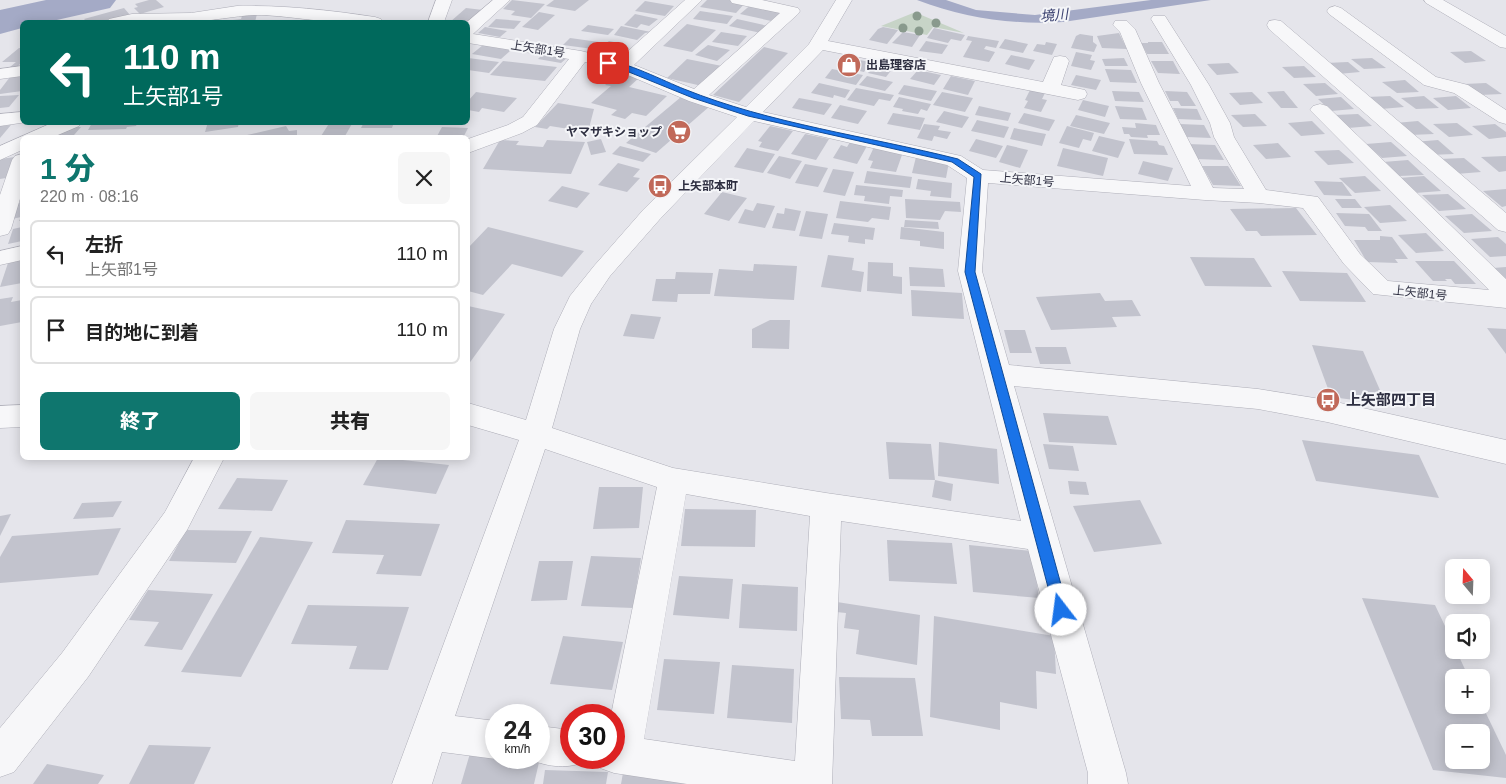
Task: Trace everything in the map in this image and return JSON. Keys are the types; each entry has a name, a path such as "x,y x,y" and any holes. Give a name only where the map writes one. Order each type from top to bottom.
{"street":[{"path":"437,20 444,0"},
{"path":"470,28 502,0"},
{"path":"622,66 694,0"},
{"path":"696,97 792,11 738,0"},
{"path":"412,784 536,434 567,329 579,302 602,271 652,214 818,44 844,0"},
{"path":"1432,0 1506,43"},
{"path":"130,20 184,18 235,11 311,12 354,20"},
{"path":"1336,12 1430,81 1461,88 1506,118"},
{"path":"1159,19 1200,85 1220,123 1224,136 1259,196"},
{"path":"1121,25 1127,29 1150,83 1205,194"},
{"path":"1275,25 1506,225"},
{"name":"上矢部1号","path":"470,38 581,56 622,66 696,97 751,114 954,160 978,176 1205,194 1259,196 1310,202 1354,263 1367,277 1382,288 1506,300"},
{"path":"818,44 1078,94"},
{"path":"470,146 478,141 515,129 530,121 581,56"},
{"path":"1050,88 1060,61"},
{"path":"0,74 20,71"},
{"path":"1150,83 1200,85"},
{"path":"1320,110 1506,293"},
{"path":"0,120 20,118"},
{"path":"40,135 64,125"},
{"path":"0,154 20,143"},
{"path":"0,229 20,166"},
{"path":"978,176 970,272 1041,537 1113,780"},
{"path":"0,258 20,253"},
{"path":"996,374 1258,399 1327,411 1506,452"},
{"path":"470,415 536,434 673,480 826,506 1041,537"},
{"path":"0,417 20,416"},
{"path":"0,758 74,665 176,521 208,460"},
{"path":"625,719 673,480"},
{"path":"625,755 813,783 826,506"},
{"path":"431,732 485,739"}],"green space":[{"path":"913,13 964,33 933,27 927,35 881,26"}],"water":[{"path":"917,0 946,0 976,10 1035,15 1151,0 1211,0 1063,22 1044,23 1007,21 971,16"}],"building":[{"path":"156,0 164,7 140,14 134,8 138,7 135,4"},
{"path":"512,0 545,4 531,18 511,15 515,11 503,9"},
{"path":"554,0 589,0 575,11 546,6"},
{"path":"707,0 746,2 736,13 700,7"},
{"path":"645,1 674,6 665,16 635,11"},
{"path":"753,3 788,11 776,22 740,14"},
{"path":"124,8 130,15 109,20 84,19"},
{"path":"466,8 483,10 470,20 452,20"},
{"path":"700,11 733,16 727,24 693,19"},
{"path":"539,12 555,15 538,30 522,27"},
{"path":"257,14 256,20 233,20 241,19 242,16"},
{"path":"635,14 658,19 649,26 641,24 637,28 624,25"},
{"path":"496,19 521,21 514,29 488,27"},
{"path":"737,19 768,26 761,33 729,26"},
{"path":"687,24 716,30 692,52 663,46"},
{"path":"588,25 614,29 608,35 581,31"},
{"path":"621,26 651,32 645,33 637,40 614,35"},
{"path":"485,27 507,31 500,37 478,33"},
{"path":"883,27 898,30 887,44 869,40 878,29"},
{"path":"934,28 965,35 961,41 951,39 948,43 927,38"},
{"path":"721,32 747,36 738,46 712,42"},
{"path":"903,32 920,35 912,47 892,43"},
{"path":"1119,33 1127,49 1102,48 1097,36"},
{"path":"1080,34 1093,36 1093,42 1097,45 1094,52 1071,48 1076,36"},
{"path":"968,36 999,41 996,48 986,46 984,49 995,52 989,62 963,57 972,41 966,40"},
{"path":"570,38 599,42 593,49 563,45"},
{"path":"1005,39 1028,44 1023,53 999,48"},
{"path":"609,41 619,43 616,46 629,48 617,58 593,53"},
{"path":"926,41 948,45 942,54 919,51"},
{"path":"1046,42 1057,44 1052,55 1033,51 1037,44 1045,45"},
{"path":"1162,42 1169,54 1147,54 1141,43"},
{"path":"483,45 511,50 501,59 472,54"},
{"path":"708,45 730,50 717,61 695,55"},
{"path":"764,47 788,53 739,102 713,95"},
{"path":"20,48 20,64 17,67 10,67 16,62 2,62"},
{"path":"1471,51 1486,61 1465,63 1450,52"},
{"path":"1076,52 1092,55 1090,60 1095,61 1091,70 1071,66"},
{"path":"543,54 567,58 561,63 538,59"},
{"path":"1011,55 1035,60 1029,70 1005,64"},
{"path":"844,57 870,62 864,72 838,66"},
{"path":"470,58 499,62 489,73 470,70"},
{"path":"1124,58 1128,66 1105,66 1102,59"},
{"path":"1372,58 1386,68 1364,69 1351,59"},
{"path":"687,59 722,66 702,86 667,78"},
{"path":"878,60 896,64 886,77 868,73"},
{"path":"503,61 557,67 545,81 490,75"},
{"path":"1151,61 1173,61 1180,74 1158,73"},
{"path":"1348,62 1360,72 1338,74 1326,63"},
{"path":"1229,63 1239,73 1217,75 1207,64"},
{"path":"1304,66 1316,77 1294,78 1282,67"},
{"path":"832,69 863,75 856,85 825,78"},
{"path":"1105,69 1131,70 1137,83 1110,82"},
{"path":"918,70 941,75 934,85 910,79"},
{"path":"619,72 640,77 629,87 667,96 646,116 632,113 625,119 611,115 617,110 591,103 611,86 605,85"},
{"path":"1076,75 1101,80 1096,90 1071,85"},
{"path":"20,76 20,91 0,94 0,90 10,77"},
{"path":"867,76 893,82 885,91 859,85"},
{"path":"951,76 975,81 968,95 943,89"},
{"path":"1405,80 1419,92 1397,93 1382,82"},
{"path":"819,83 850,90 845,98 834,95 833,98 811,93"},
{"path":"1325,83 1338,94 1316,96 1303,84"},
{"path":"1486,83 1502,94 1480,95 1464,84"},
{"path":"904,85 937,91 931,101 898,94"},
{"path":"856,88 894,95 890,101 879,99 874,106 847,100"},
{"path":"1030,90 1045,93 1042,99 1047,100 1041,112 1024,108 1028,101 1025,100"},
{"path":"1112,91 1139,92 1144,102 1115,101"},
{"path":"1165,91 1187,92 1196,106 1181,106 1178,101 1170,101"},
{"path":"1284,91 1298,108 1281,108 1267,92"},
{"path":"476,92 517,98 504,112 482,108 479,112 470,110 470,99"},
{"path":"942,92 973,98 965,112 933,105"},
{"path":"1252,92 1263,103 1240,105 1229,93"},
{"path":"19,95 9,107 0,108 0,96"},
{"path":"1390,96 1404,107 1381,109 1367,97"},
{"path":"1424,96 1439,108 1416,109 1401,98"},
{"path":"1456,96 1471,108 1448,110 1433,98"},
{"path":"681,97 710,106 656,153 626,143"},
{"path":"899,97 931,104 927,111 921,109 918,114 902,111 903,109 893,107"},
{"path":"1341,97 1354,109 1331,111 1318,99"},
{"path":"799,98 832,104 824,115 792,108"},
{"path":"1083,100 1109,106 1105,117 1078,110"},
{"path":"558,103 594,109 588,132 550,126 547,129 535,127"},
{"path":"840,105 867,111 858,124 831,118"},
{"path":"979,106 1011,113 1008,121 975,115"},
{"path":"1115,106 1142,108 1147,120 1120,119"},
{"path":"1173,108 1197,109 1202,120 1178,119"},
{"path":"944,111 969,117 962,128 936,122"},
{"path":"893,113 925,118 920,130 887,124"},
{"path":"1024,113 1055,120 1049,131 1018,123"},
{"path":"1255,114 1267,126 1243,127 1231,115"},
{"path":"1358,114 1372,126 1348,128 1335,115"},
{"path":"1076,115 1110,123 1104,134 1070,126"},
{"path":"977,120 1009,127 1004,138 971,131"},
{"path":"1312,121 1325,134 1301,136 1288,123"},
{"path":"1418,121 1434,134 1410,135 1395,123"},
{"path":"1135,123 1156,125 1160,135 1147,135 1148,138 1131,137 1129,134 1124,134 1122,127 1136,128"},
{"path":"1457,123 1473,135 1449,137 1433,124"},
{"path":"924,124 940,126 938,130 951,132 947,139 934,136 932,141 917,138"},
{"path":"1180,124 1204,125 1211,138 1187,137"},
{"path":"1495,124 1506,132 1506,137 1489,139 1472,126"},
{"path":"11,125 0,138 0,126"},
{"path":"91,125 136,125 127,127 126,129 88,130"},
{"path":"207,125 238,125 238,127 205,132"},
{"path":"328,125 351,125 346,135 322,135"},
{"path":"362,125 393,125 392,128 361,128"},
{"path":"286,126 289,131 297,130 297,135 247,135"},
{"path":"770,126 793,131 778,151 759,147 762,142 758,141"},
{"path":"1067,126 1094,133 1091,141 1083,139 1079,148 1059,143"},
{"path":"66,127 81,127 74,135 45,135"},
{"path":"442,127 468,128 464,135 438,135"},
{"path":"1014,128 1046,134 1042,146 1010,139"},
{"path":"805,134 829,139 816,160 791,154"},
{"path":"1099,136 1125,142 1118,158 1092,151"},
{"path":"601,139 606,152 591,155 587,142"},
{"path":"976,139 1003,146 996,158 969,151"},
{"path":"1129,139 1157,141 1159,145 1164,146 1168,155 1134,154"},
{"path":"500,140 519,141 516,145 543,147 547,140 585,142 571,174 483,169"},
{"path":"1438,140 1454,154 1429,155 1413,142"},
{"path":"850,142 867,146 857,164 833,158 841,145 847,147"},
{"path":"1391,142 1407,156 1382,158 1366,144"},
{"path":"1278,143 1291,157 1266,159 1253,145"},
{"path":"1188,144 1215,145 1224,160 1196,159"},
{"path":"1007,145 1028,150 1020,168 999,162"},
{"path":"620,146 651,154 643,162 612,154"},
{"path":"874,147 903,152 896,172 870,168 873,161 868,160"},
{"path":"747,148 775,154 763,173 734,167"},
{"path":"1063,148 1108,158 1103,176 1057,166"},
{"path":"1339,150 1354,163 1328,165 1314,151"},
{"path":"779,156 802,161 790,179 767,173"},
{"path":"1506,156 1506,171 1499,172 1481,157"},
{"path":"15,157 6,178 0,179 0,159"},
{"path":"916,157 949,162 946,178 912,173"},
{"path":"1464,158 1481,172 1456,174 1439,159"},
{"path":"1408,160 1424,175 1399,176 1383,162"},
{"path":"1143,161 1173,168 1168,181 1138,174"},
{"path":"618,163 640,169 633,177 640,178 627,192 598,185"},
{"path":"805,164 828,168 818,187 795,183"},
{"path":"1202,166 1228,166 1241,186 1213,185"},
{"path":"833,169 854,172 845,196 823,192"},
{"path":"867,171 912,177 910,188 864,183"},
{"path":"1365,176 1381,191 1355,193 1339,178"},
{"path":"1424,176 1441,191 1415,193 1399,178"},
{"path":"918,179 952,183 951,198 930,196 931,191 916,189"},
{"path":"1314,181 1342,182 1352,196 1324,195"},
{"path":"856,185 903,190 902,197 890,196 889,204 864,201 865,196 854,195"},
{"path":"562,186 590,193 577,208 548,201"},
{"path":"1506,189 1506,206 1502,207 1483,191"},
{"path":"722,192 747,198 729,221 704,214"},
{"path":"1448,194 1466,209 1439,211 1422,195"},
{"path":"905,199 960,202 961,212 945,211 940,220 906,218"},
{"path":"1335,199 1355,199 1362,208 1342,208"},
{"path":"840,201 891,207 889,220 872,218 868,222 836,218"},
{"path":"20,202 20,217 12,219 18,203"},
{"path":"757,203 775,206 765,228 738,223 745,209 753,211"},
{"path":"1390,205 1407,221 1380,223 1364,207"},
{"path":"785,208 801,211 795,231 772,228 777,213 784,214"},
{"path":"1296,208 1317,235 1261,236 1257,231 1246,231 1230,209"},
{"path":"806,211 828,214 822,239 799,236"},
{"path":"1336,213 1369,214 1382,231 1368,231 1365,227 1345,226"},
{"path":"1472,214 1492,231 1464,233 1445,216"},
{"path":"905,220 938,222 939,229 904,227"},
{"path":"834,223 875,228 873,240 865,239 865,244 848,242 849,236 831,234"},
{"path":"20,227 20,241 8,244 13,229"},
{"path":"488,227 584,251 562,277 512,264 483,295 470,292 470,246"},
{"path":"901,227 944,232 944,249 920,246 920,241 900,239"},
{"path":"1426,233 1444,251 1416,253 1398,235"},
{"path":"1380,236 1392,237 1408,259 1395,259 1398,263 1367,262 1354,240 1380,240"},
{"path":"1498,237 1506,244 1506,256 1490,257 1471,239"},
{"path":"828,255 854,258 852,270 864,272 861,292 821,287"},
{"path":"1190,257 1254,258 1272,287 1205,286"},
{"path":"20,260 20,283 0,287 8,263"},
{"path":"1415,261 1454,261 1476,284 1455,284 1451,279 1445,279 1447,281 1433,281"},
{"path":"868,262 893,263 893,276 902,277 902,294 867,291"},
{"path":"754,264 797,266 794,300 714,296 719,269 753,271"},
{"path":"909,267 943,269 945,287 910,286"},
{"path":"1506,267 1506,280 1493,268"},
{"path":"1282,271 1347,273 1366,302 1300,301"},
{"path":"676,272 713,273 710,294 678,294 677,302 652,301 656,279 675,279"},
{"path":"911,290 962,293 964,319 912,316"},
{"path":"1100,293 1105,301 1132,300 1141,316 1112,317 1117,327 1051,330 1036,297"},
{"path":"13,297 11,302 20,300 20,322 0,326 0,299"},
{"path":"470,306 505,314 470,362"},
{"path":"631,314 661,317 654,339 623,336"},
{"path":"770,320 790,320 789,349 752,348 752,329"},
{"path":"1487,328 1506,329 1506,354"},
{"path":"1004,330 1025,330 1032,353 1010,353"},
{"path":"1312,345 1363,351 1386,404 1331,397"},
{"path":"1035,347 1066,347 1071,364 1040,364"},
{"path":"1043,413 1108,416 1117,445 1049,442"},
{"path":"1302,440 1419,455 1439,498 1316,481"},
{"path":"886,442 931,444 935,480 889,479"},
{"path":"939,442 997,449 999,484 938,476"},
{"path":"1043,444 1073,446 1079,471 1049,469"},
{"path":"377,460 403,460 449,465 436,494 363,485"},
{"path":"237,478 288,480 272,511 218,509"},
{"path":"935,480 953,484 951,501 932,497"},
{"path":"1068,481 1086,482 1089,495 1070,494"},
{"path":"599,487 643,487 639,528 593,529"},
{"path":"1140,500 1162,544 1094,552 1073,506"},
{"path":"122,501 113,517 73,519 82,503"},
{"path":"685,509 756,510 755,547 681,546"},
{"path":"11,514 0,536 0,516"},
{"path":"346,520 440,524 421,576 376,574 384,555 332,553"},
{"path":"121,528 98,575 0,583 0,557 12,536"},
{"path":"186,530 252,531 236,563 169,561"},
{"path":"260,537 313,542 241,677 181,672"},
{"path":"887,540 952,543 957,584 889,581"},
{"path":"969,545 1032,551 1039,598 973,592"},
{"path":"591,556 641,558 633,608 581,606"},
{"path":"539,561 573,561 567,600 531,601"},
{"path":"679,576 733,579 729,619 673,615"},
{"path":"742,584 798,587 797,631 739,628"},
{"path":"148,590 213,594 182,650 144,646 159,622 129,620"},
{"path":"1362,598 1435,605 1445,626 1445,659 1460,659 1465,669 1445,669 1445,714 1486,714 1506,755 1506,778 1433,770"},
{"path":"837,602 920,615 917,665 856,654 859,630 844,628 846,613 836,612"},
{"path":"308,605 409,607 388,670 349,669 357,646 291,644"},
{"path":"934,616 1054,636 1056,674 1036,671 1037,709 1000,702 1000,730 930,717"},
{"path":"563,636 623,642 612,690 550,684"},
{"path":"664,659 720,662 714,714 657,710"},
{"path":"732,665 794,669 792,723 727,718"},
{"path":"839,677 915,678 923,736 872,736 870,720 841,719"},
{"path":"149,745 211,747 194,784 129,784"},
{"path":"471,750 485,751 485,769 537,769 534,784 461,784"},
{"path":"47,764 104,775 98,784 33,784"},
{"path":"545,770 608,772 606,784 543,784"},
{"path":"623,773 697,784 621,784"}],"waterway":[{"name":"境川","path":"0,22 97,0"}],"place":[{"name":"出島理容店","path":"849,65"},
{"name":"ヤマザキショップ","path":"679,132"},
{"name":"上矢部本町","path":"660,186"},
{"name":"上矢部四丁目","path":"1328,400"}],"route":[{"path":"608,63 622,66 696,97 751,114 954,160 978,176 970,272 1061,610"}]}
